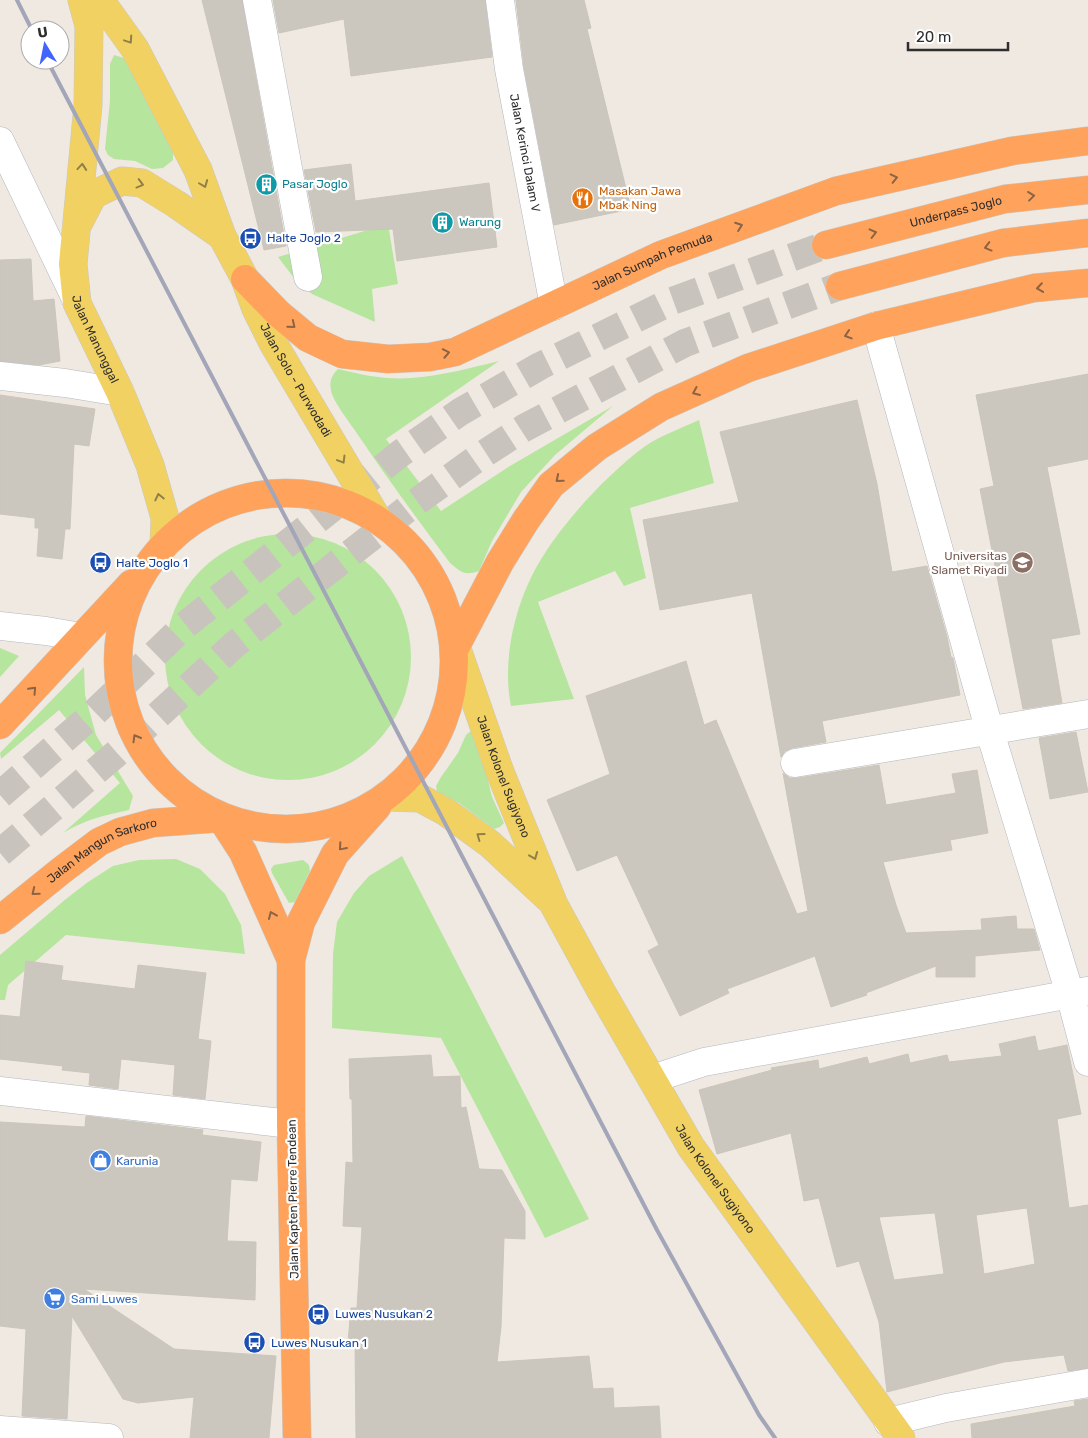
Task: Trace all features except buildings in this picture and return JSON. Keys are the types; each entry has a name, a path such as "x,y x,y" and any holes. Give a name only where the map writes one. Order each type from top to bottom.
{"highway":[{"name":"Jalan Sumpah Pemuda","path":"245,279 279,314 308,338 342,354 388,359 430,357 455,352 661,255 836,191 1012,150 1088,141"},
{"name":"Underpass Joglo","path":"826,245 1005,199 1088,190"},
{"path":"840,286 1003,243 1088,233"},
{"path":"456,646 500,562 526,520 552,485 597,447 661,407 748,368 876,326 1034,288 1088,282"},
{"path":"0,726 143,571 164,545 189,523 218,507 250,496 283,492 316,494 347,503 377,518 403,538 424,563 441,592 451,622 456,646 454,688 445,720 430,749 410,775 385,797 357,813 326,824 293,828 260,827 221,818 197,804 171,784 148,759 132,730 121,699 117,666 120,633 128,601 143,571"},
{"name":"Jalan Kapten Pierre Tendean","path":"297,1438 291,1124 291,960 301,922 335,854 385,797"},
{"name":"Jalan Mangun Sarkoro","path":"0,920 99,842 120,832 153,823 221,818"},
{"name":"Jalan Kapten Pierre Tendean","path":"221,818 247,861 291,960"}],"main road":[{"name":"Jalan Solo - Purwodadi","path":"78,302 74,264 88,96 89,26 82,0"},
{"name":"Jalan Solo - Purwodadi","path":"100,0 135,50 198,170 222,236 245,279 256,309 273,343 377,518"},
{"name":"Jalan Solo - Purwodadi","path":"77,224 93,195 122,181 142,183 170,199 222,236"},
{"name":"Jalan Manunggal","path":"78,302 120,392 156,482 164,518 164,545"},
{"name":"Jalan Kolonel Sugiyono","path":"456,646 500,772 554,905 691,1147 895,1430"},
{"name":"Jalan Kolonel Sugiyono","path":"385,797 420,798 446,812 490,844 554,905"}],"street":[{"path":"257,0 308,278"},
{"name":"Jalan Kerinci Dalam V","path":"500,0 509,68 554,306"},
{"name":"Jalan Manunggal","path":"2,147 78,302"},
{"path":"876,326 990,732 1079,992 1088,1062"},
{"path":"0,376 65,383 120,392"},
{"path":"0,626 81,637"},
{"path":"795,763 990,732 1088,714"},
{"path":"652,1080 704,1062 1079,992"},
{"path":"0,1091 291,1124"},
{"path":"895,1430 946,1408 1088,1383"},
{"path":"0,1430 109,1438"}],"green space":[{"path":"114,55 124,58 173,147 173,160 163,168 152,169 135,161 114,159 108,155 105,149 110,101 110,64"},
{"path":"388,224 398,284 372,289 375,322 312,294 294,278 278,257"},
{"path":"499,361 386,439 441,511 510,466 613,406 555,455 521,492 492,541 479,571 466,573 450,563 389,480 337,404 330,387 333,376 338,369 374,376 411,378 444,374"},
{"path":"699,420 714,483 630,508 646,578 624,586 615,571 538,602 574,699 511,706 508,687 508,667 510,647 519,607 535,570 554,539 577,510 617,469 657,439"},
{"path":"288,534 312,536 335,543 356,555 375,570 390,589 402,610 409,633 411,657 409,681 402,704 390,725 375,744 356,759 335,771 312,778 288,780 264,778 241,771 220,759 201,744 186,725 174,704 167,681 165,657 167,633 174,610 186,589 201,570 220,555 241,543 264,536"},
{"path":"0,648 19,656 0,677"},
{"path":"84,667 85,695 96,735 133,796 129,810 95,818 63,833 120,783 59,710 1,759 0,753"},
{"path":"471,731 476,731 492,797 504,823 494,829 459,803 437,791 436,786 441,777 458,753 466,735"},
{"path":"402,856 589,1219 545,1238 441,1038 332,1028 333,954 337,922 354,893 369,876"},
{"path":"176,859 200,869 225,894 241,925 245,954 66,935 8,985 5,1000 0,1000 0,955 66,899 113,866 139,860"},
{"path":"303,860 309,865 310,871 295,902 289,903 271,869 274,865"}],"tunnel":[{"path":"0,795 92,715 184,626 401,453 460,412 540,366 672,301 826,245"},
{"path":"0,853 117,753 234,645 412,505 479,457 524,428 685,343 840,286"}],"railway":[{"path":"17,0 27,20"},
{"path":"52,70 657,1230 759,1415 775,1438"}],"place":[{"name":"Pasar Joglo","path":"266,184"},
{"name":"Masakan Jawa Mbak Ning","path":"583,198"},
{"name":"Warung","path":"443,222"},
{"name":"Halte Joglo 2","path":"251,238"},
{"name":"Halte Joglo 1","path":"100,563"},
{"name":"Universitas Slamet Riyadi","path":"1023,563"},
{"name":"Karunia","path":"100,1161"},
{"name":"Sami Luwes","path":"55,1299"},
{"name":"Luwes Nusukan 2","path":"319,1314"},
{"name":"Luwes Nusukan 1","path":"255,1343"}]}
